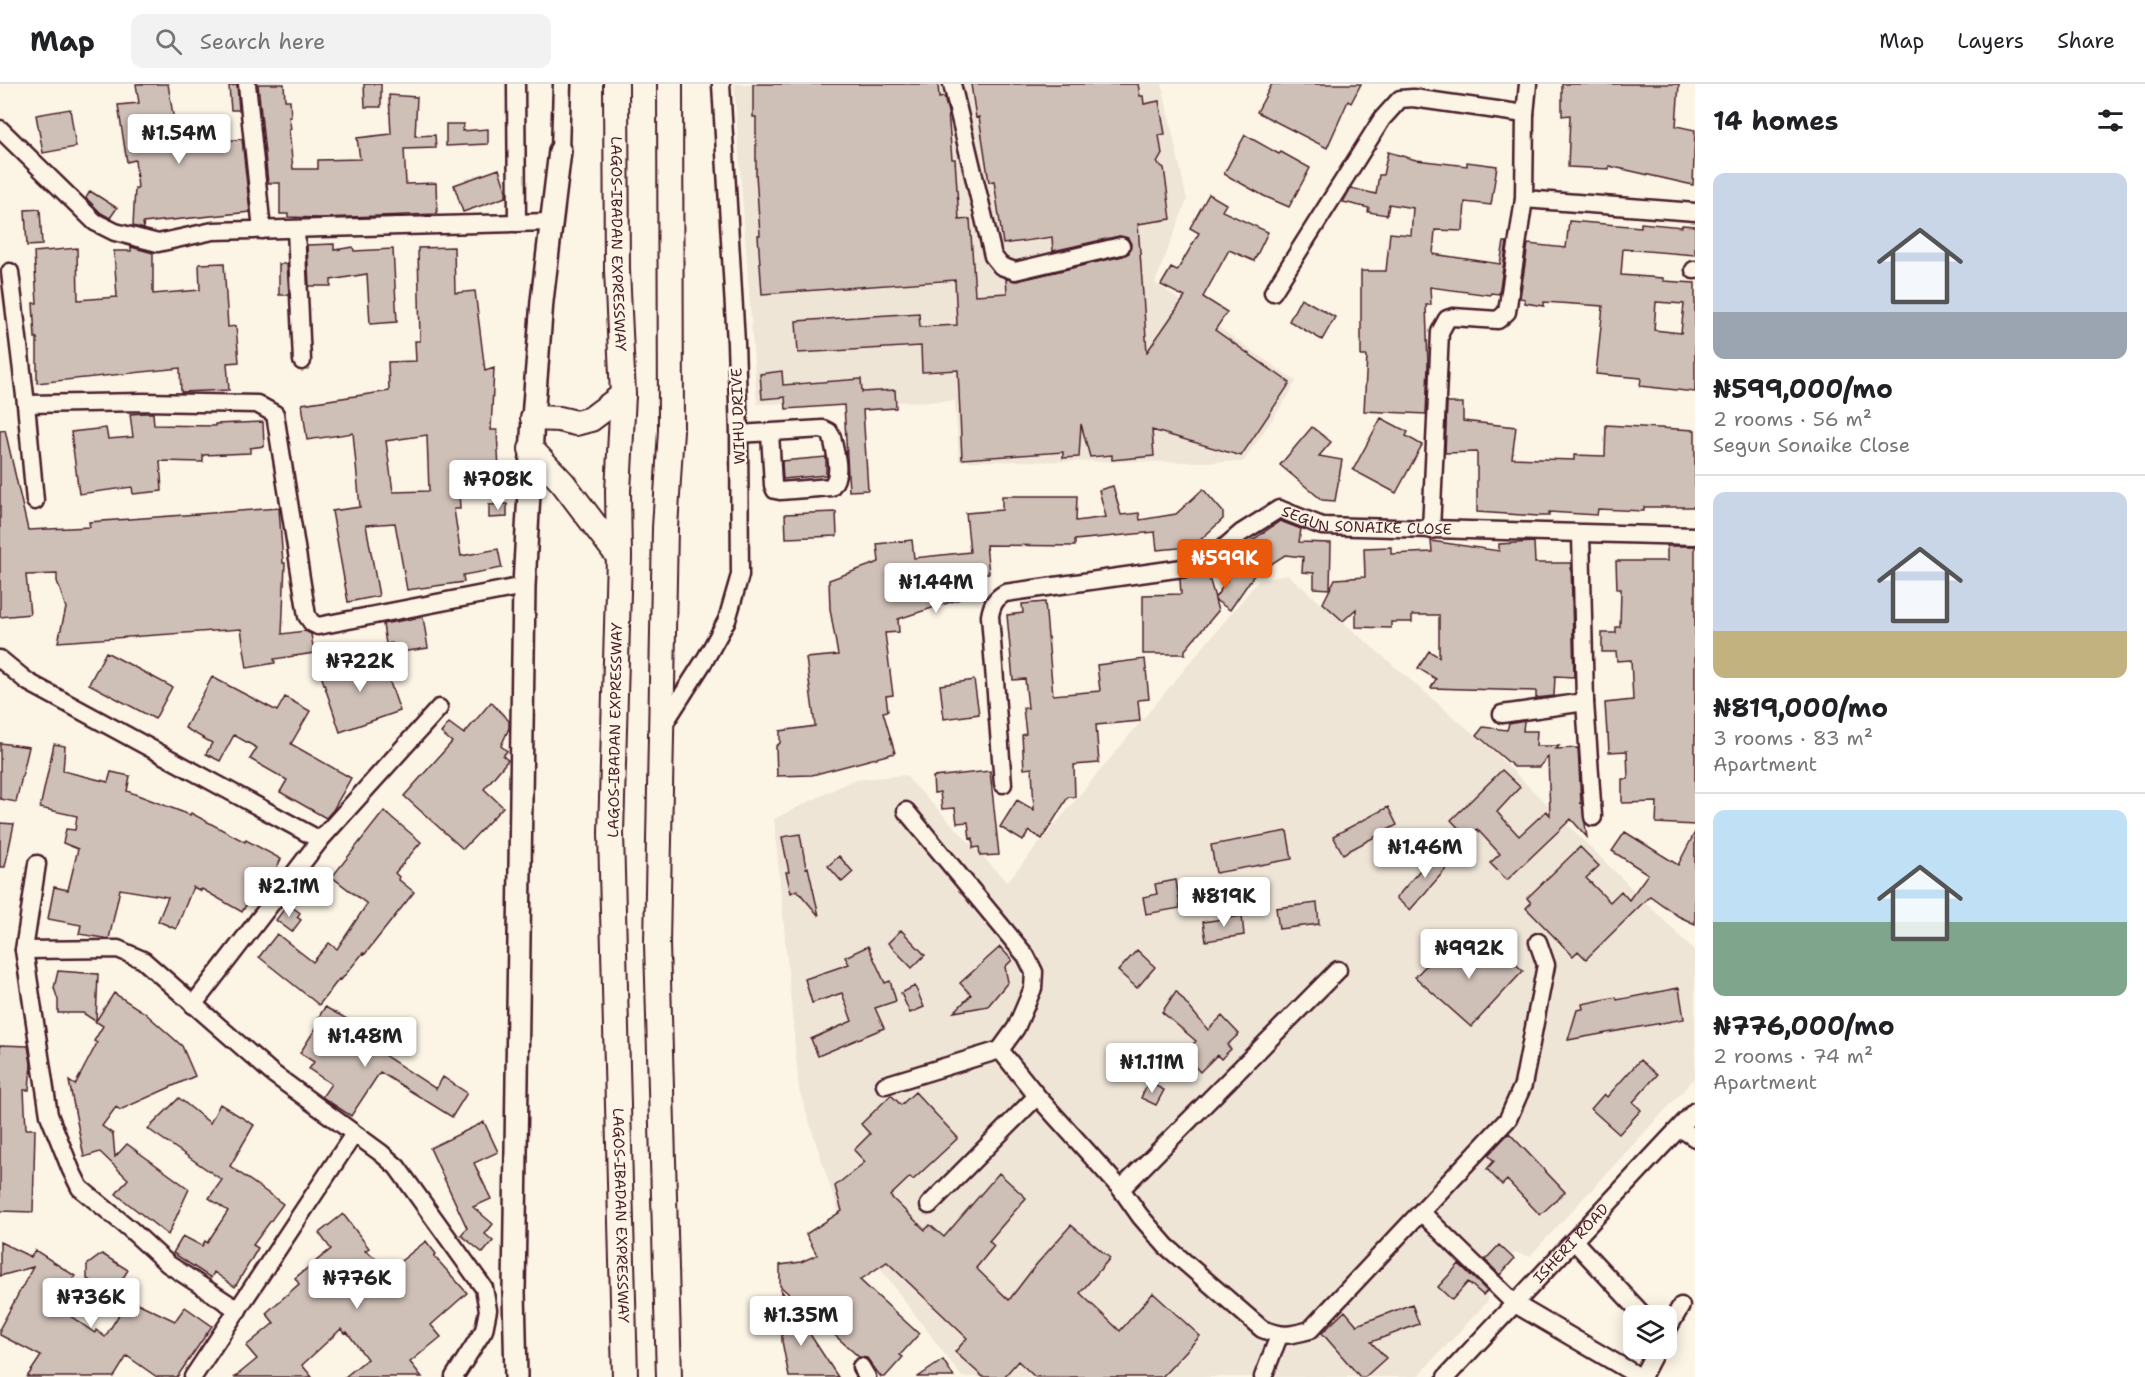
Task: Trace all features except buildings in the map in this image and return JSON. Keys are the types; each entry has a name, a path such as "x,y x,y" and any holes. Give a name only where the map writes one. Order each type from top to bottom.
{"highway":[{"name":"LAGOS-IBADAN EXPRESSWAY","path":"616,84 617,270 623,395 618,491 619,557 612,833 625,1377"},
{"path":"669,1377 657,944 665,528 671,430 670,84"},
{"path":"533,418 559,419 576,423 591,419 623,395"},
{"path":"531,449 563,483 619,557"}],"main road":[{"path":"516,1377 514,1292 524,586 533,418 551,222 560,151"}],"street":[{"path":"247,84 262,230"},
{"path":"516,84 516,223"},
{"path":"560,151 562,84"},
{"name":"WIHU DRIVE","path":"661,728 706,658 726,620 740,575 739,434 721,84"},
{"path":"952,84 993,256 1001,266 1015,271 1121,246"},
{"path":"1431,530 1440,332 1447,319 1453,317 1498,320 1507,312 1524,199 1525,114 1528,84"},
{"path":"1274,292 1382,119 1400,99 1413,98 1525,114"},
{"path":"0,129 95,222 115,232 158,243 213,231 551,222"},
{"path":"1524,199 1695,212"},
{"path":"296,229 302,361"},
{"path":"10,272 35,501"},
{"path":"26,404 143,402 257,404 275,414 308,616 312,623 318,626 524,586"},
{"path":"739,434 824,429 832,437 838,476 836,482 831,487 775,490 770,433"},
{"name":"SEGUN SONAIKE CLOSE","path":"1003,784 990,616 996,598 1005,593 1204,565 1241,533 1279,509 1322,526 1695,536"},
{"path":"1581,534 1585,702 1593,818"},
{"path":"0,659 28,682 320,840"},
{"path":"1502,714 1585,702"},
{"path":"193,1005 320,840 440,708"},
{"path":"885,1085 1000,1050 1016,1028 1033,988 1034,972 1026,956 906,812"},
{"path":"37,864 24,950 49,1115 80,1188 168,1264 238,1310"},
{"path":"1000,1050 1037,1096 1121,1189 1140,1216 1166,1246 1262,1329 1279,1336 1290,1335 1310,1330 1508,1119 1523,1085 1546,965 1538,942"},
{"path":"24,950 118,949 143,960 272,1073 397,1167 483,1288 488,1310 484,1330 454,1377"},
{"path":"1121,1189 1338,970"},
{"path":"929,1205 1037,1096"},
{"name":"ISHERI ROAD","path":"1446,1377 1695,1111"},
{"path":"1680,1128 1695,1138"},
{"path":"193,1377 354,1134"},
{"path":"1421,1212 1515,1304 1641,1377 1651,1359"},
{"path":"1574,1241 1634,1305"},
{"path":"1677,1313 1681,1306"},
{"path":"1263,1377 1279,1336"}],"shaded area":[{"path":"734,84 1162,84 1187,200 1155,283 1296,381 1289,395 1243,462 959,461 955,401 757,404"},
{"path":"1288,575 1490,748 1695,951 1695,1078 1530,1256 1515,1253 1484,1284 1488,1301 1417,1377 962,1377 839,1214 799,1090 774,819 853,780 905,775 1007,882 1259,580"}]}
